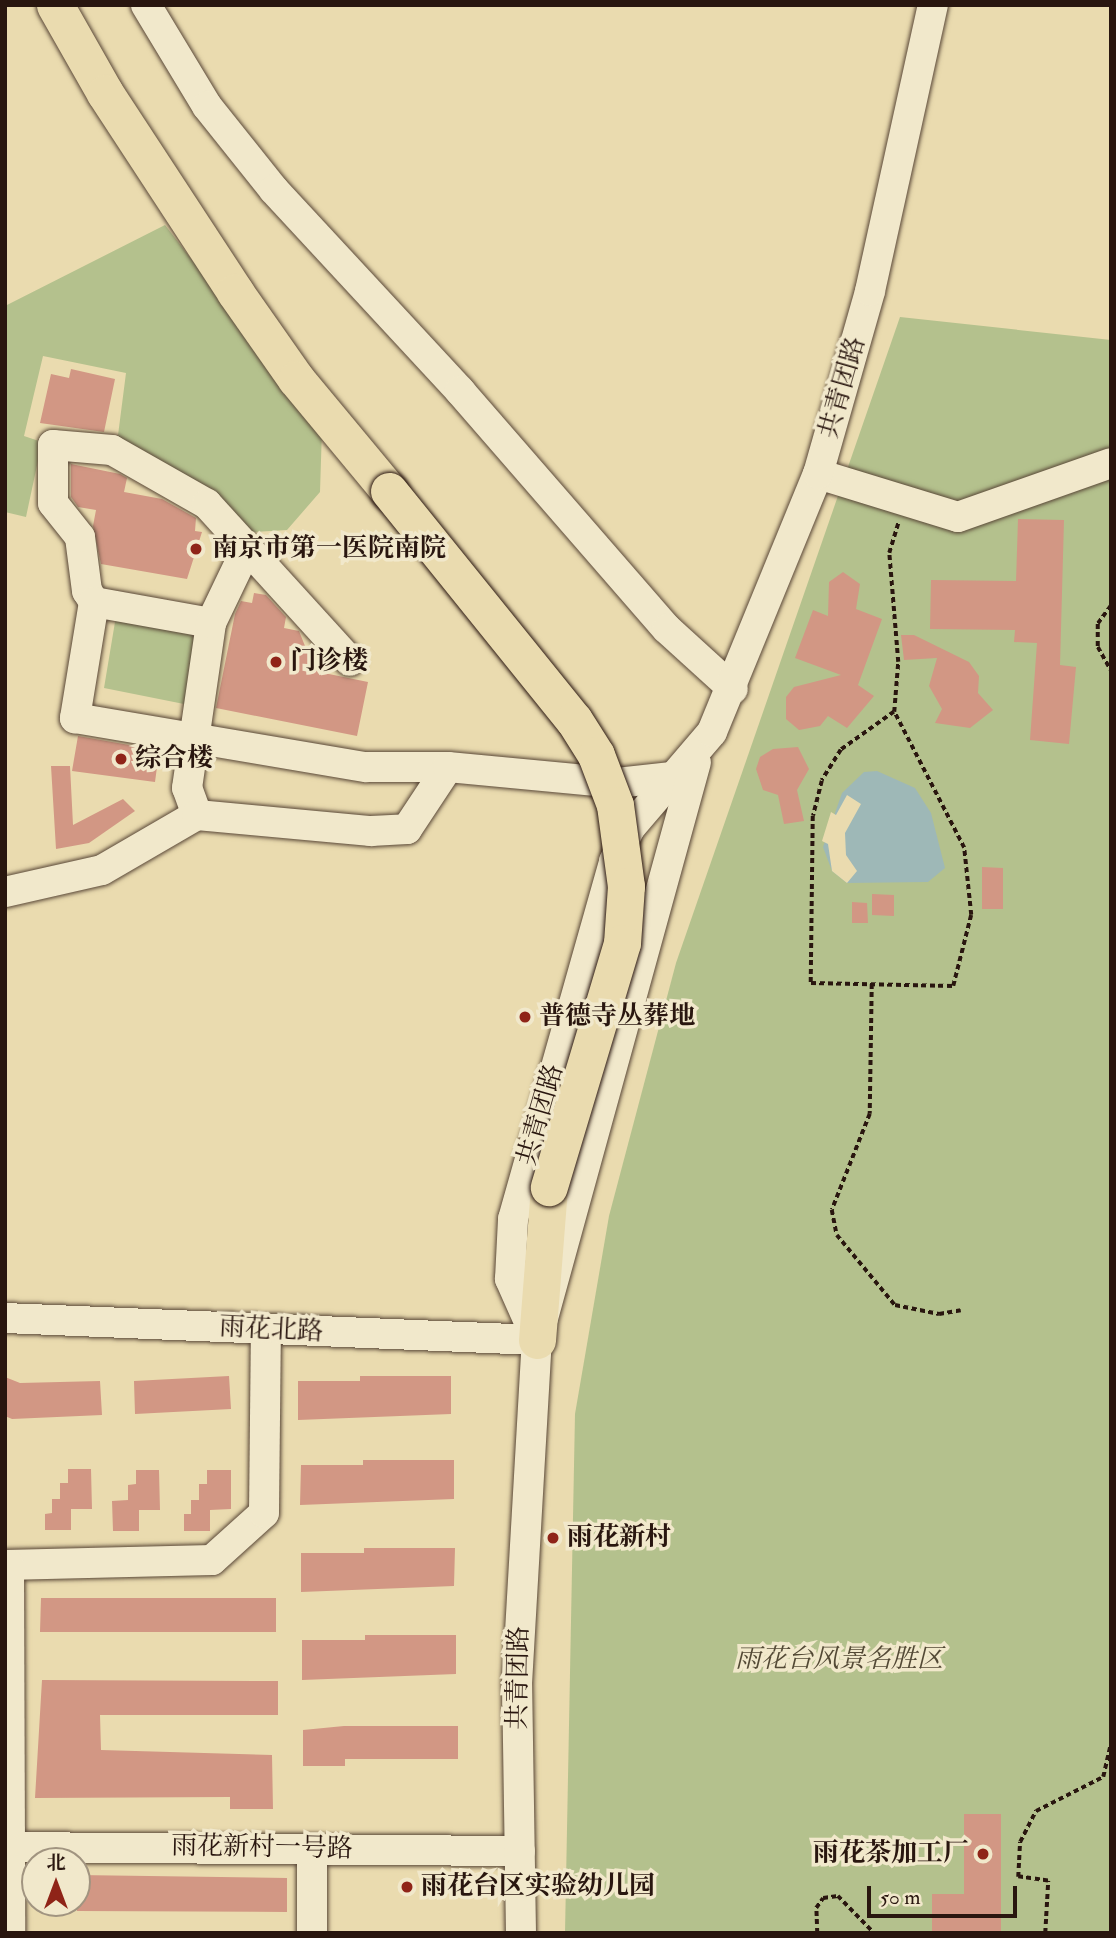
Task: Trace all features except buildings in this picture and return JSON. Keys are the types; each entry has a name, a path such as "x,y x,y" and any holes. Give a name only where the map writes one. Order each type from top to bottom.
{"main road":[{"path":"55,5 170,194 296,379 575,720 596,755 615,805 626,886 622,943 549,1187 537,1340"}],"street":[{"path":"146,5 207,106 274,190 460,391 667,629 733,689"},
{"name":"共青团路","path":"537,1340 510,1279 518,1196 619,846 699,752 733,689 818,474 870,291 933,5"},
{"path":"350,661 246,550 207,504 153,470 112,450 53,445 53,503 80,537 87,591 94,602 75,718 366,767 448,767 617,783 680,776"},
{"path":"818,474 958,517 1111,463"},
{"path":"197,815 187,788 211,623 246,550"},
{"path":"94,602 211,623"},
{"name":"共青团路","path":"521,1933 517,1684 537,1340 699,752"},
{"path":"5,892 102,870 197,815 371,831 407,829 448,767"},
{"name":"雨花北路","path":"5,1318 537,1340"},
{"path":"10,1933 7,1565 212,1560 264,1513 266,1330"},
{"name":"雨花新村一号路","path":"9,1846 520,1852"},
{"path":"312,1849 312,1933"}],"path":[{"path":"894,712 841,750 822,781 813,816 811,983 953,986 971,915 964,848 894,712 898,662 889,553 904,500"},
{"path":"1111,606 1098,624 1098,647 1111,670"},
{"path":"872,984 870,1114 832,1210 838,1235 894,1305 939,1314 961,1310"},
{"path":"1045,1933 1048,1881 1018,1877 1020,1842 1036,1811 1103,1777 1111,1742"},
{"path":"817,1933 816,1908 823,1898 838,1896 874,1933"}],"green space":[{"path":"165,225 322,429 320,492 287,530 253,532 117,443 126,373 43,356 24,436 42,442 26,517 5,512 5,306"},
{"name":"雨花台风景名胜区","path":"900,317 1111,340 1111,1933 565,1933 575,1414 609,1216 676,963"},
{"path":"116,616 190,632 198,642 189,705 104,688"}],"water":[{"path":"877,771 915,788 931,813 945,868 928,882 847,883 832,871 823,847 842,793 864,772"}],"pier":[{"path":"847,795 861,804 845,833 846,855 857,871 847,883 832,871 828,844 822,841 831,812 836,815"}],"place":[{"name":"南京市第一医院南院","path":"196,549"},
{"name":"门诊楼","path":"276,662"},
{"name":"综合楼","path":"121,759"},
{"name":"普德寺丛葬地","path":"525,1017"},
{"name":"雨花新村","path":"553,1538"},
{"name":"雨花茶加工厂","path":"983,1854"},
{"name":"雨花台区实验幼儿园","path":"407,1887"}]}
